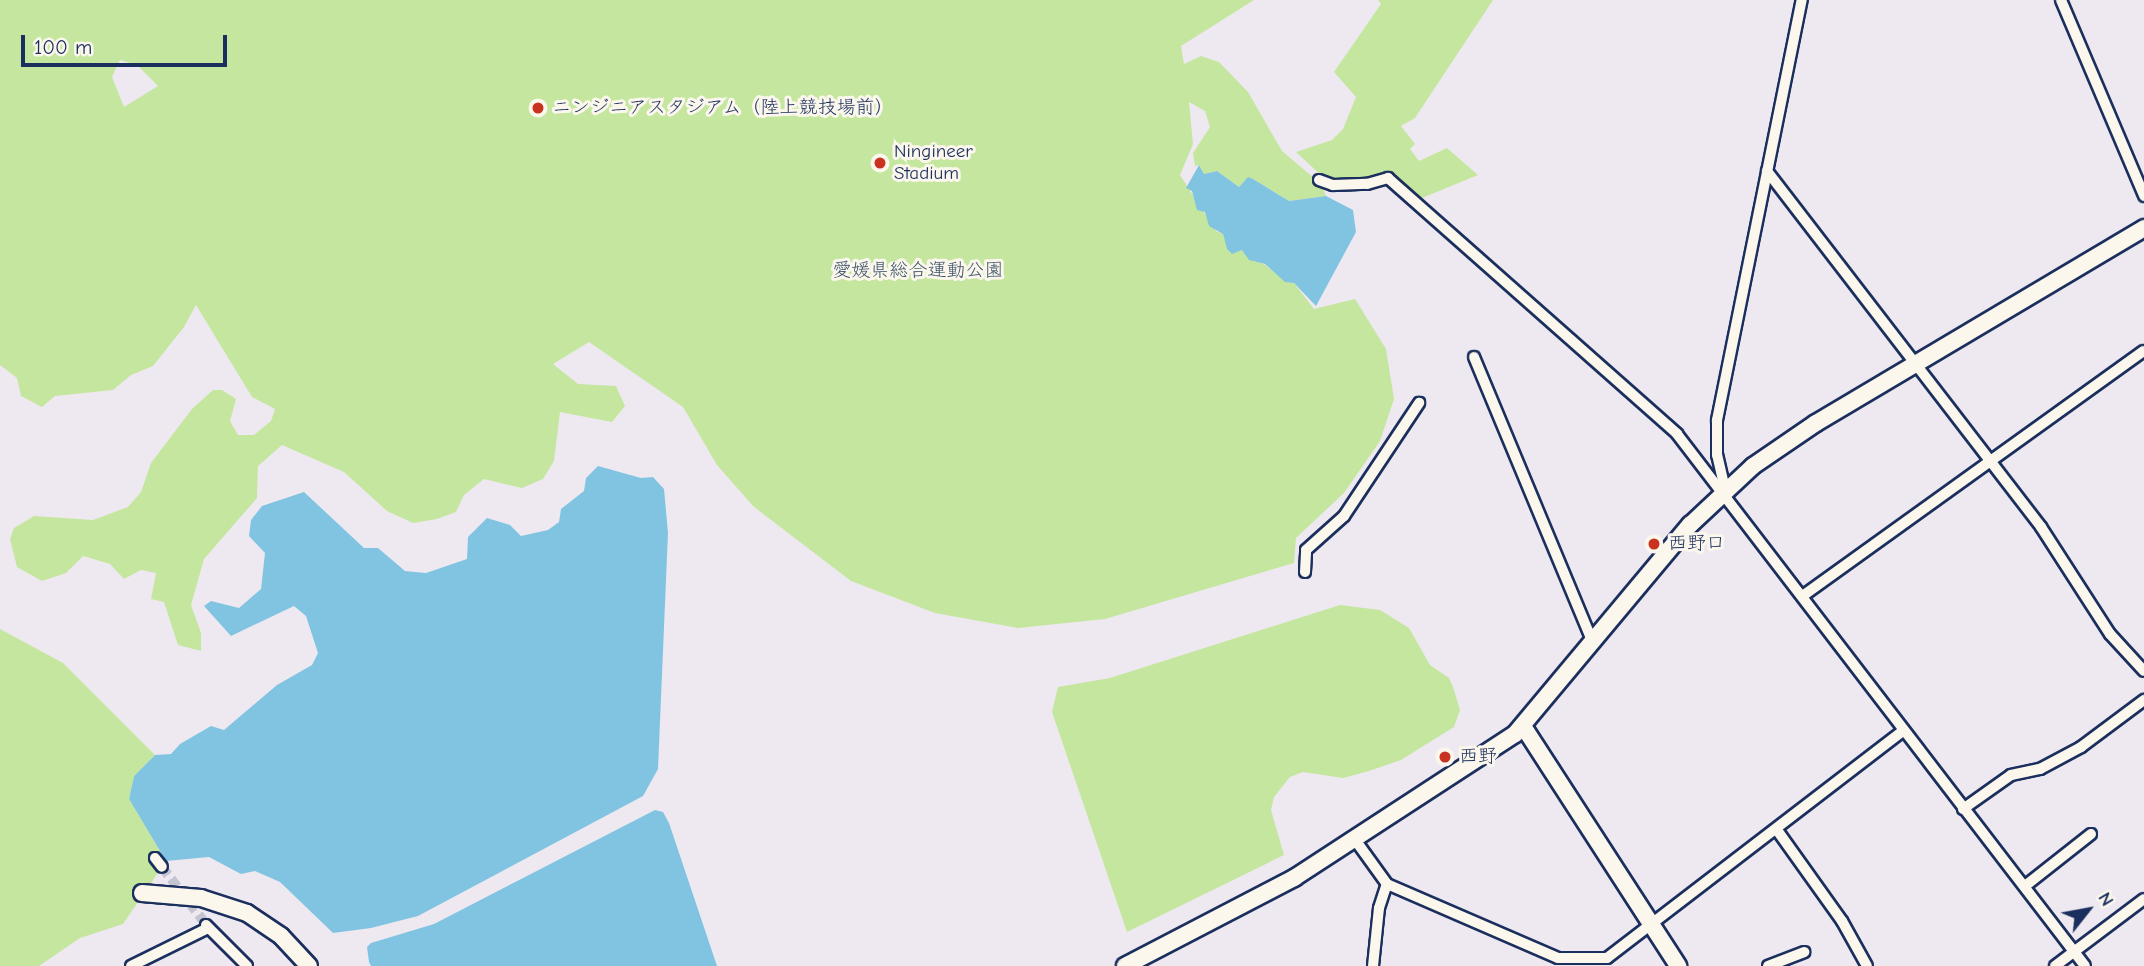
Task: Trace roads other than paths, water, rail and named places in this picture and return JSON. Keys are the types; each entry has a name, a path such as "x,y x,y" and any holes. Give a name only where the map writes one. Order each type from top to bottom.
{"street":[{"path":"1725,491 1717,455 1717,421 1802,0"},
{"path":"2061,0 2144,196"},
{"path":"1767,171 2041,527 2110,634 2144,671"},
{"path":"1318,180 1333,185 1367,184 1388,178 1677,435 1725,491 1804,595 1902,732 2076,950 2085,966"},
{"path":"1125,966 1230,914 1356,841 1519,730 1690,525 1725,491 1784,444 2144,228"},
{"path":"1804,595 2144,351"},
{"path":"1474,357 1592,640"},
{"path":"1305,572 1306,550 1343,516 1419,403"},
{"path":"1963,809 2011,775 2040,769 2081,747 2144,700"},
{"path":"1519,730 1578,813 1678,966"},
{"path":"1356,841 1387,884 1558,958 1607,958 1652,928 1902,732"},
{"path":"1777,830 1842,921 1867,966"},
{"path":"2025,886 2091,834"},
{"path":"1373,966 1379,908 1387,884"},
{"path":"142,893 201,898 247,913 281,936 309,966"},
{"path":"2055,966 2143,902"},
{"path":"131,966 207,925 247,966"},
{"path":"1768,966 1804,952"}],"water":[{"path":"1199,165 1204,174 1217,171 1239,187 1248,177 1289,201 1326,196 1353,210 1356,232 1316,306 1294,283 1285,282 1265,264 1249,260 1242,250 1232,254 1227,249 1223,234 1209,226 1205,212 1197,210 1192,191 1186,188"},
{"path":"598,466 641,478 653,477 664,489 668,533 658,769 643,796 418,916 371,928 333,933 280,882 255,871 241,874 209,857 166,861 129,799 134,776 155,755 171,754 180,744 211,726 224,730 277,685 312,665 318,653 306,616 294,606 231,636 204,606 211,601 239,608 261,589 265,553 249,536 251,520 262,506 304,492 364,548 378,548 405,571 426,573 467,559 468,537 487,518 510,525 521,536 548,530 559,522 561,509 584,491 586,478"},
{"path":"655,810 663,812 669,823 717,966 371,966 367,947 371,943 434,924"}],"tunnel":[{"path":"162,867 205,923"}],"place":[{"name":"ニンジニアスタジアム（陸上競技場前）","path":"538,108"},
{"name":"Ningineer Stadium","path":"880,163"},
{"name":"西野口","path":"1654,544"},
{"name":"西野","path":"1445,757"}],"park label":[{"name":"愛媛県総合運動公園","path":"918,271"}]}
